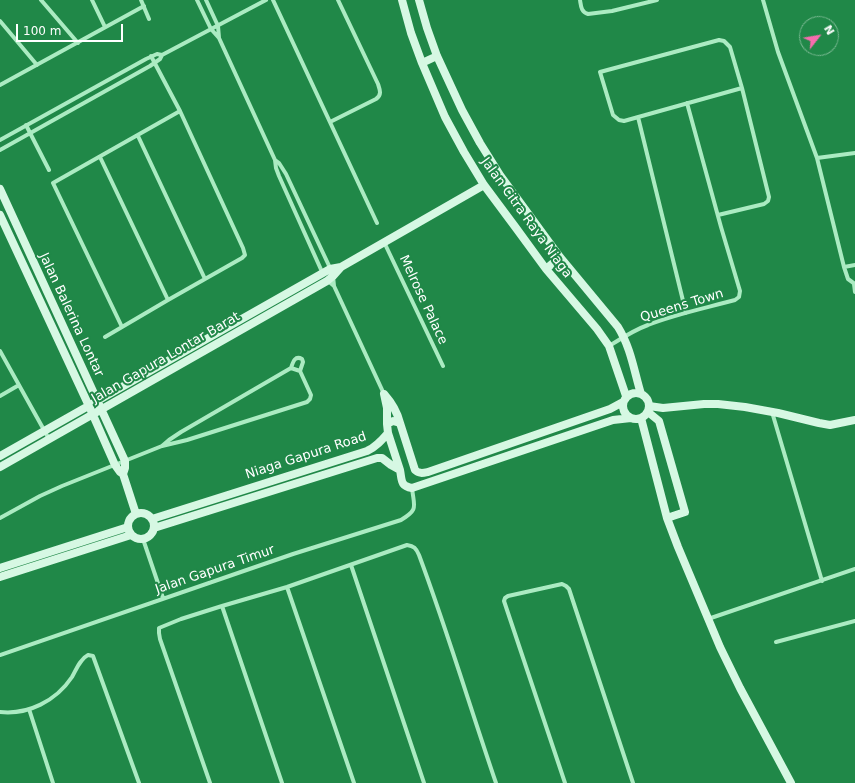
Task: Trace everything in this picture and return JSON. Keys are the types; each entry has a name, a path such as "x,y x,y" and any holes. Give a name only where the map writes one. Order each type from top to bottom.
{"street":[{"path":"41,0 78,43"},
{"path":"92,0 105,27"},
{"path":"141,0 150,19"},
{"path":"197,0 211,29 219,38 275,160 276,168 334,286 384,394 387,408 386,424 388,433 403,483 406,487 412,488 613,420 641,418 645,415 648,409 647,399 641,394 633,393 610,409 421,474 415,470 397,412 392,402 384,394"},
{"path":"206,0 218,26 219,38"},
{"path":"0,150 155,63 162,56 266,0"},
{"path":"273,0 377,224"},
{"path":"330,122 376,99 381,93 338,0"},
{"name":"Jalan Citra Raya Niaga","path":"402,0 411,33 422,63 446,117 464,152 484,185 546,269 597,329 609,346 625,399"},
{"name":"Jalan Citra Raya Niaga","path":"419,0 437,56 462,110 484,150 500,175 560,257 618,327 630,351 641,394"},
{"path":"580,0 583,11 588,14 599,13 657,0"},
{"path":"763,0 778,52 817,158 844,267 848,279 855,284 855,292"},
{"path":"0,85 144,6"},
{"path":"0,21 37,65"},
{"path":"687,103 718,214 764,204 768,201 769,197 742,88 730,47 724,41 718,40 600,72 613,116 619,120 624,120 742,88"},
{"path":"0,140 151,56 158,54 162,56"},
{"path":"105,337 245,256 245,253 180,111 151,56"},
{"path":"422,63 437,56"},
{"path":"117,75 121,82"},
{"path":"122,327 53,183 180,111"},
{"path":"638,116 686,313"},
{"path":"26,125 49,170"},
{"path":"138,136 205,279"},
{"path":"817,158 855,153"},
{"path":"100,157 168,300"},
{"path":"275,160 279,163 286,174 334,286"},
{"name":"Jalan Gapura Lontar Barat","path":"0,467 47,435 484,185"},
{"name":"Jalan Balerina Lontar","path":"0,189 2,201 125,461 124,474 136,514"},
{"name":"Queens Town","path":"609,346 647,326 686,313 735,300 739,297 740,291 718,214"},
{"name":"Jalan Balerina Lontar","path":"0,215 115,465 120,472 124,474"},
{"name":"Melrose Palace","path":"384,242 443,366"},
{"path":"546,269 560,257"},
{"path":"844,267 855,265"},
{"path":"0,352 47,435"},
{"path":"0,518 47,493 162,446 307,402 311,395 300,371 303,360 301,357 298,357 295,359 291,368 181,432 162,446"},
{"path":"291,368 300,371"},
{"path":"0,396 19,385"},
{"path":"625,399 623,407 624,411 630,418"},
{"path":"648,409 718,404 772,412 819,424 830,425 855,419"},
{"path":"648,409 659,421 685,512 667,518"},
{"path":"772,412 822,581"},
{"path":"641,418 667,518 678,547 720,646 740,688 790,783"},
{"path":"386,424 393,421 400,423"},
{"name":"Niaga Gapura Road","path":"152,519 367,451 378,444 388,433"},
{"name":"Jalan Gapura Lontar Barat","path":"0,456 47,435"},
{"name":"Niaga Gapura Road","path":"154,528 377,458 382,458 400,470"},
{"name":"Jalan Gapura Timur","path":"0,655 163,598 401,520 411,514 414,510 412,488"},
{"path":"136,514 145,514 149,516 154,523 154,528 147,538 138,539 130,530 130,519 136,514"},
{"path":"0,568 130,530"},
{"path":"0,578 130,530"},
{"path":"143,539 163,598"},
{"path":"210,783 160,639 158,629 165,625 222,606 287,587 407,545 412,545 416,548 452,650 477,730 496,783"},
{"path":"351,565 424,783"},
{"path":"708,619 855,569"},
{"path":"565,783 504,601 508,596 562,584 569,589 633,783"},
{"path":"287,587 354,783"},
{"path":"222,606 282,783"},
{"path":"776,642 855,621"},
{"path":"0,712 29,710 48,700 68,683 83,658 88,655 93,656 139,783"},
{"path":"29,710 53,783"}]}
